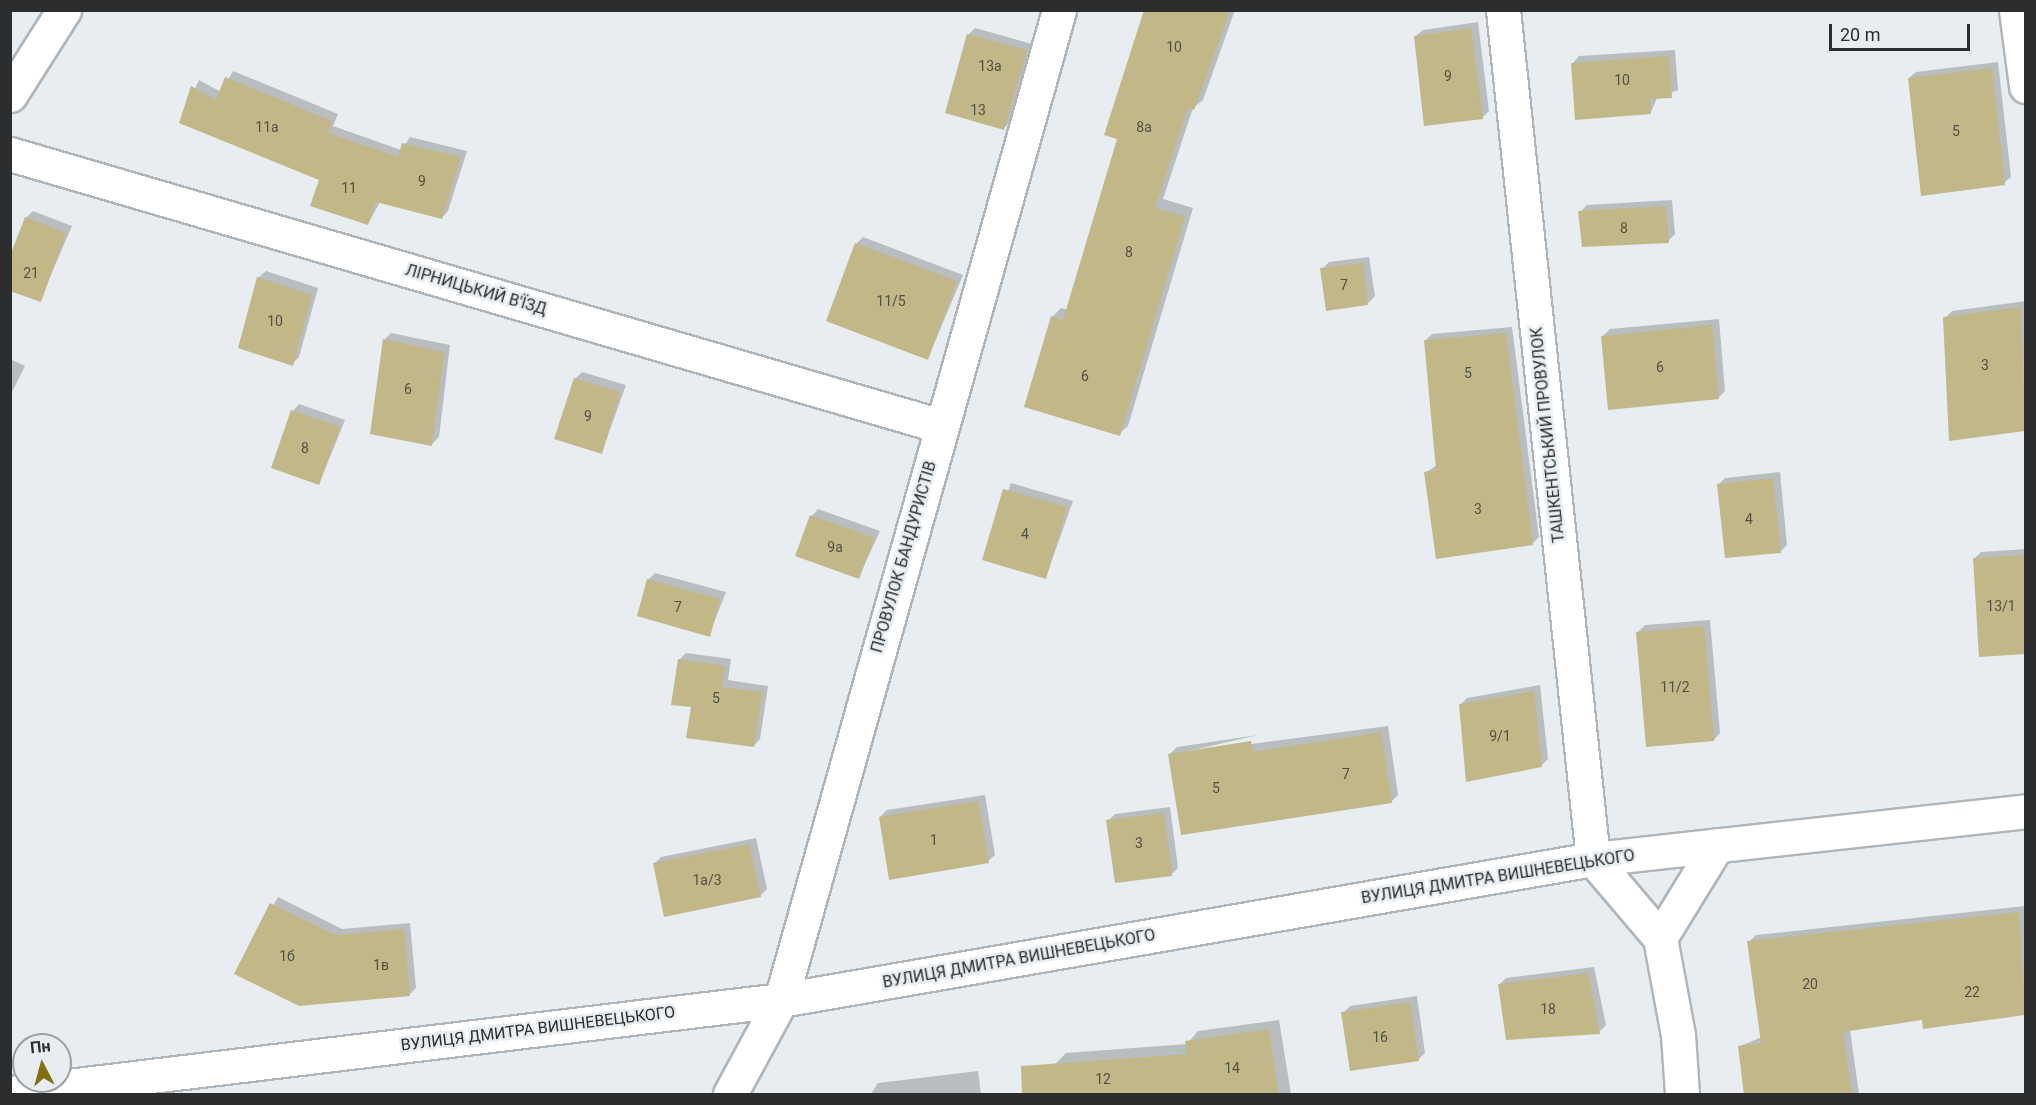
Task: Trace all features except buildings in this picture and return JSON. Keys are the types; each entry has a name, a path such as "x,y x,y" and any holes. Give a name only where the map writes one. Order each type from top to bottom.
{"street":[{"path":"10,94 64,10"},
{"name":"ПРОВУЛОК БАНДУРИСТІВ","path":"730,1095 781,1000 1059,10"},
{"name":"ТАШКЕНТСЬКИЙ ПРОВУЛОК","path":"1503,10 1593,859"},
{"path":"2016,10 2025,86"},
{"name":"ЛІРНИЦЬКИЙ В'ЇЗД","path":"10,154 941,426"},
{"name":"ВУЛИЦЯ ДМИТРА ВИШНЕВЕЦЬКОГО","path":"10,1093 781,1000 1593,859 2025,811"},
{"path":"1660,939 1718,845"},
{"path":"1593,859 1660,939 1678,1035 1682,1095"}]}
